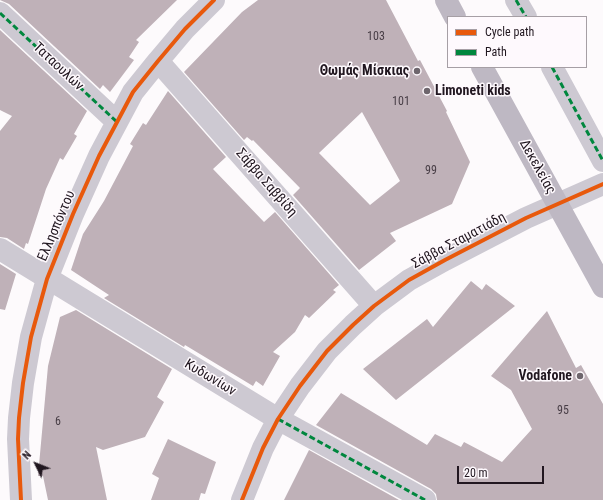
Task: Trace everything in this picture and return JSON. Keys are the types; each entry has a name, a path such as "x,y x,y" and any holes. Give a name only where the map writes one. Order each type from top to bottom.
{"main road":[{"path":"446,0 454,16"},
{"name":"Δεκελείας","path":"483,68 603,287"}],"street":[{"name":"Ελλησπόντου","path":"21,500 18,439 23,383 30,337 47,279 73,214 99,156 133,92 185,29 213,0"},
{"path":"516,0 525,16"},
{"name":"Ταταουλών","path":"0,13 117,122"},
{"name":"Σάββα Σαββίδη","path":"158,61 374,306"},
{"path":"553,68 603,161"},
{"name":"Σάββα Σταματιάδη","path":"242,500 263,448 278,420 300,386 327,351 374,306 410,280 445,260 526,218 603,184"},
{"name":"Κυδωνίων","path":"0,249 278,420 425,500"}],"building":[{"path":"0,0 177,0 136,40 139,42 129,57 134,60 110,92 103,85 100,89 9,4"},
{"path":"258,0 386,0 418,61 420,60 447,111 446,112 470,162 452,204 390,233 396,241 359,270 293,195 300,188 253,140 252,141 247,137 244,140 184,72 242,12","holes":["362,112 400,181 370,205 319,153"]},
{"path":"0,30 87,111 74,134 77,136 63,160 60,158 46,189 28,244 26,243 24,249 7,238 0,237 0,131 12,116 0,110"},
{"path":"168,91 226,157 213,169 264,222 275,212 339,285 333,290 336,292 309,318 305,315 295,332 273,352 280,356 263,386 256,381 253,386 185,345 184,347 104,298 109,295 71,270 83,234 104,201 133,146 130,144 143,123 146,125"},
{"path":"0,264 16,274 5,310 0,309"},
{"path":"471,281 482,290 486,284 515,306 396,400 363,369 427,319 433,327"},
{"path":"76,310 172,369 157,397 164,402 145,437 103,450 96,447 107,500 48,500 43,476 38,476 48,366 60,317"},
{"path":"547,311 576,368 581,365 603,404 603,500 437,500 436,494 431,489 316,425 341,393 427,445 435,434 461,447 464,442 502,462 532,429 511,390 491,376"},
{"path":"168,439 216,462 205,494 201,493 199,500 151,500 159,478 152,474"},
{"path":"309,450 399,500 284,500"}],"marked path":[{"path":"516,0 525,16"},
{"path":"0,13 117,122"},
{"path":"553,68 603,161"},
{"path":"278,419 425,500"}],"cycle path":[{"path":"21,500 18,439 23,383 31,337 47,279 73,214 99,156 133,92 185,29 214,0"},
{"path":"242,500 263,448 278,419 300,386 327,351 374,306 409,280 445,260 526,218 603,184"}],"place":[{"name":"Θωμάς Μίσκιας","path":"417,71"},
{"name":"Limoneti kids","path":"427,91"},
{"name":"Vodafone","path":"580,376"}]}
